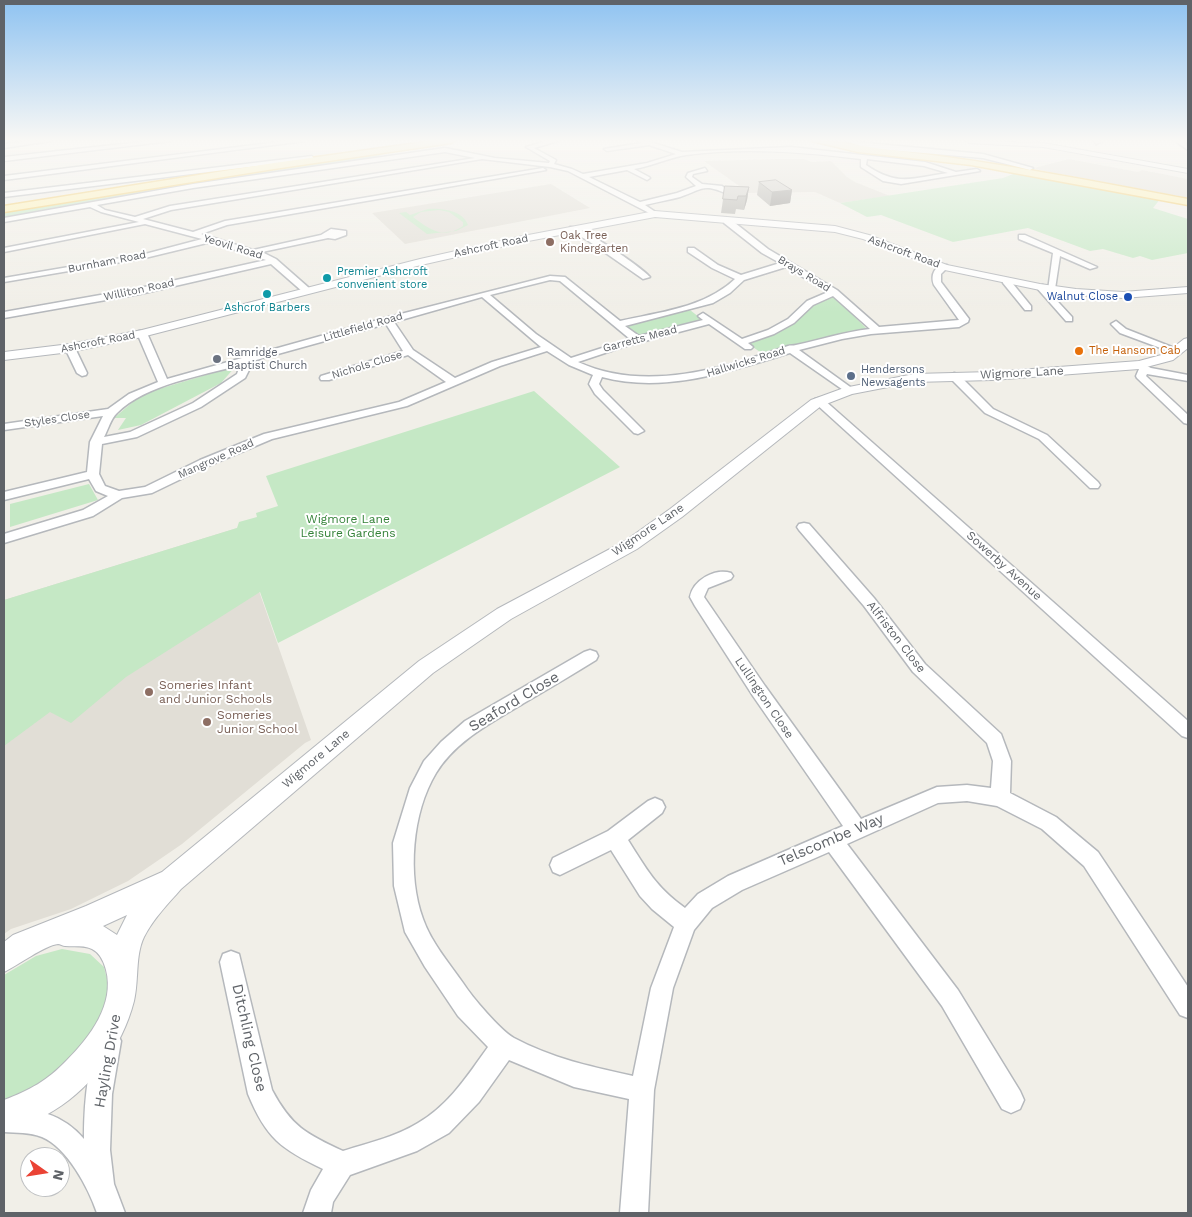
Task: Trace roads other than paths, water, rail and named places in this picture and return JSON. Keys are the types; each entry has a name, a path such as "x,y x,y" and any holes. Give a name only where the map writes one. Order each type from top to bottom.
{"main road":[{"path":"4,210 79,198"},
{"path":"1170,198 1188,201"},
{"path":"1171,198 1188,201"}],"street":[{"path":"4,220 130,198"},
{"path":"134,220 170,208 234,198"},
{"path":"193,235 225,223 376,198"},
{"path":"627,198 655,214"},
{"path":"639,204 667,198"},
{"name":"Yeovil Road","path":"92,205 102,211 253,252 274,261 306,290"},
{"name":"Ashcroft Road","path":"4,356 70,348 142,333 420,262 573,229 655,214 835,229 866,237 944,267 1040,287 1123,295 1188,290"},
{"name":"Brays Road","path":"727,221 765,251 834,292 878,331"},
{"path":"4,250 148,223"},
{"path":"573,229 590,238 646,277"},
{"path":"253,252 326,236"},
{"path":"1022,237 1093,267"},
{"name":"Burnham Road","path":"4,280 130,259 210,239"},
{"path":"691,250 706,263 722,272 741,278"},
{"path":"1051,288 1057,252"},
{"name":"Williton Road","path":"4,315 140,291 274,261"},
{"path":"617,325 692,308 710,301 741,278 786,264"},
{"name":"Hallwicks Road","path":"484,294 548,348 570,362 599,374 630,379 668,379 699,376 790,348 843,336 963,322 964,319 935,279 938,271 944,267"},
{"name":"Littlefield Road","path":"96,442 111,412 133,396 164,383 388,320 550,278 562,279 636,339"},
{"path":"1006,281 1028,308"},
{"path":"1040,287 1068,319"},
{"path":"741,342 771,332 791,321 810,303 834,292"},
{"path":"692,308 763,357"},
{"path":"388,320 409,352 455,383"},
{"name":"Garretts Mead","path":"570,362 636,339 711,321"},
{"path":"1116,324 1123,331 1177,351"},
{"path":"142,333 164,383"},
{"name":"Wigmore Lane","path":"4,1117 35,1104 69,1080 86,1062 109,1030 121,988 125,953 130,935 142,913 172,880 426,667 504,614 632,545 820,401 849,391 914,378 992,376 1141,367 1169,357 1188,342"},
{"path":"70,348 82,374"},
{"name":"Mangrove Road","path":"118,495 148,490 204,463 268,436 403,404 496,364 548,348"},
{"path":"790,348 849,391"},
{"name":"Nichols Close","path":"325,378 409,352"},
{"path":"118,495 100,488 92,474 96,442 133,435 197,404 241,376 246,366 243,361"},
{"path":"1188,378 1141,367 1141,376 1188,421"},
{"path":"599,374 594,384 599,392 638,431"},
{"path":"954,376 988,411 995,416 1012,420 1043,437 1094,485"},
{"name":"Sowerby Avenue","path":"820,401 1188,731"},
{"name":"Styles Close","path":"4,427 36,420 111,412"},
{"path":"4,496 92,474"},
{"path":"4,539 88,513 118,495"},
{"name":"Alfriston Close","path":"804,527 869,602 919,668 995,739 1002,761 1000,798"},
{"name":"Lullington Close","path":"726,576 705,582 700,587 697,597 759,691 856,828"},
{"name":"Seaford Close","path":"590,656 533,692 471,726 447,747 430,767 408,819 403,843 404,886 413,924 433,959 466,1008 504,1046 574,1075 642,1090"},
{"name":"Telscombe Way","path":"634,1213 642,1090 662,988 686,923 705,901 735,882 936,795 967,793 1000,798 1049,823 1091,859 1188,1007"},
{"path":"560,865 615,838 655,807"},
{"path":"615,838 647,890 686,923"},
{"path":"832,840 950,998 984,1057 1012,1100"},
{"name":"Wigmore Lane","path":"4,958 23,945 54,934 172,880"},
{"name":"Wigmore Lane","path":"54,934 82,932 105,941 119,958 121,988"},
{"name":"Ditchling Close","path":"231,962 260,1094 272,1116 284,1131 300,1144 342,1164"},
{"name":"Hayling Drive","path":"111,1213 101,1184 97,1140 103,1073 121,988"},
{"path":"317,1213 318,1205 327,1185 342,1164 406,1143 429,1132 450,1116 504,1046"},
{"name":"Hayling Drive","path":"4,1117 46,1125 60,1133 72,1145 101,1184"}],"place":[{"name":"Oak Tree Kindergarten","path":"550,242"},
{"name":"Premier Ashcroft convenient store","path":"327,278"},
{"name":"Ashcrof Barbers","path":"267,294"},
{"name":"Walnut Close","path":"1128,297"},
{"name":"The Hansom Cab","path":"1079,351"},
{"name":"Ramridge Baptist Church","path":"217,359"},
{"name":"Hendersons Newsagents","path":"851,376"},
{"name":"Someries Infant and Junior Schools","path":"149,692"},
{"name":"Someries Junior School","path":"207,722"}],"park label":[{"name":"Wigmore Lane Leisure Gardens","path":"348,526"}]}
